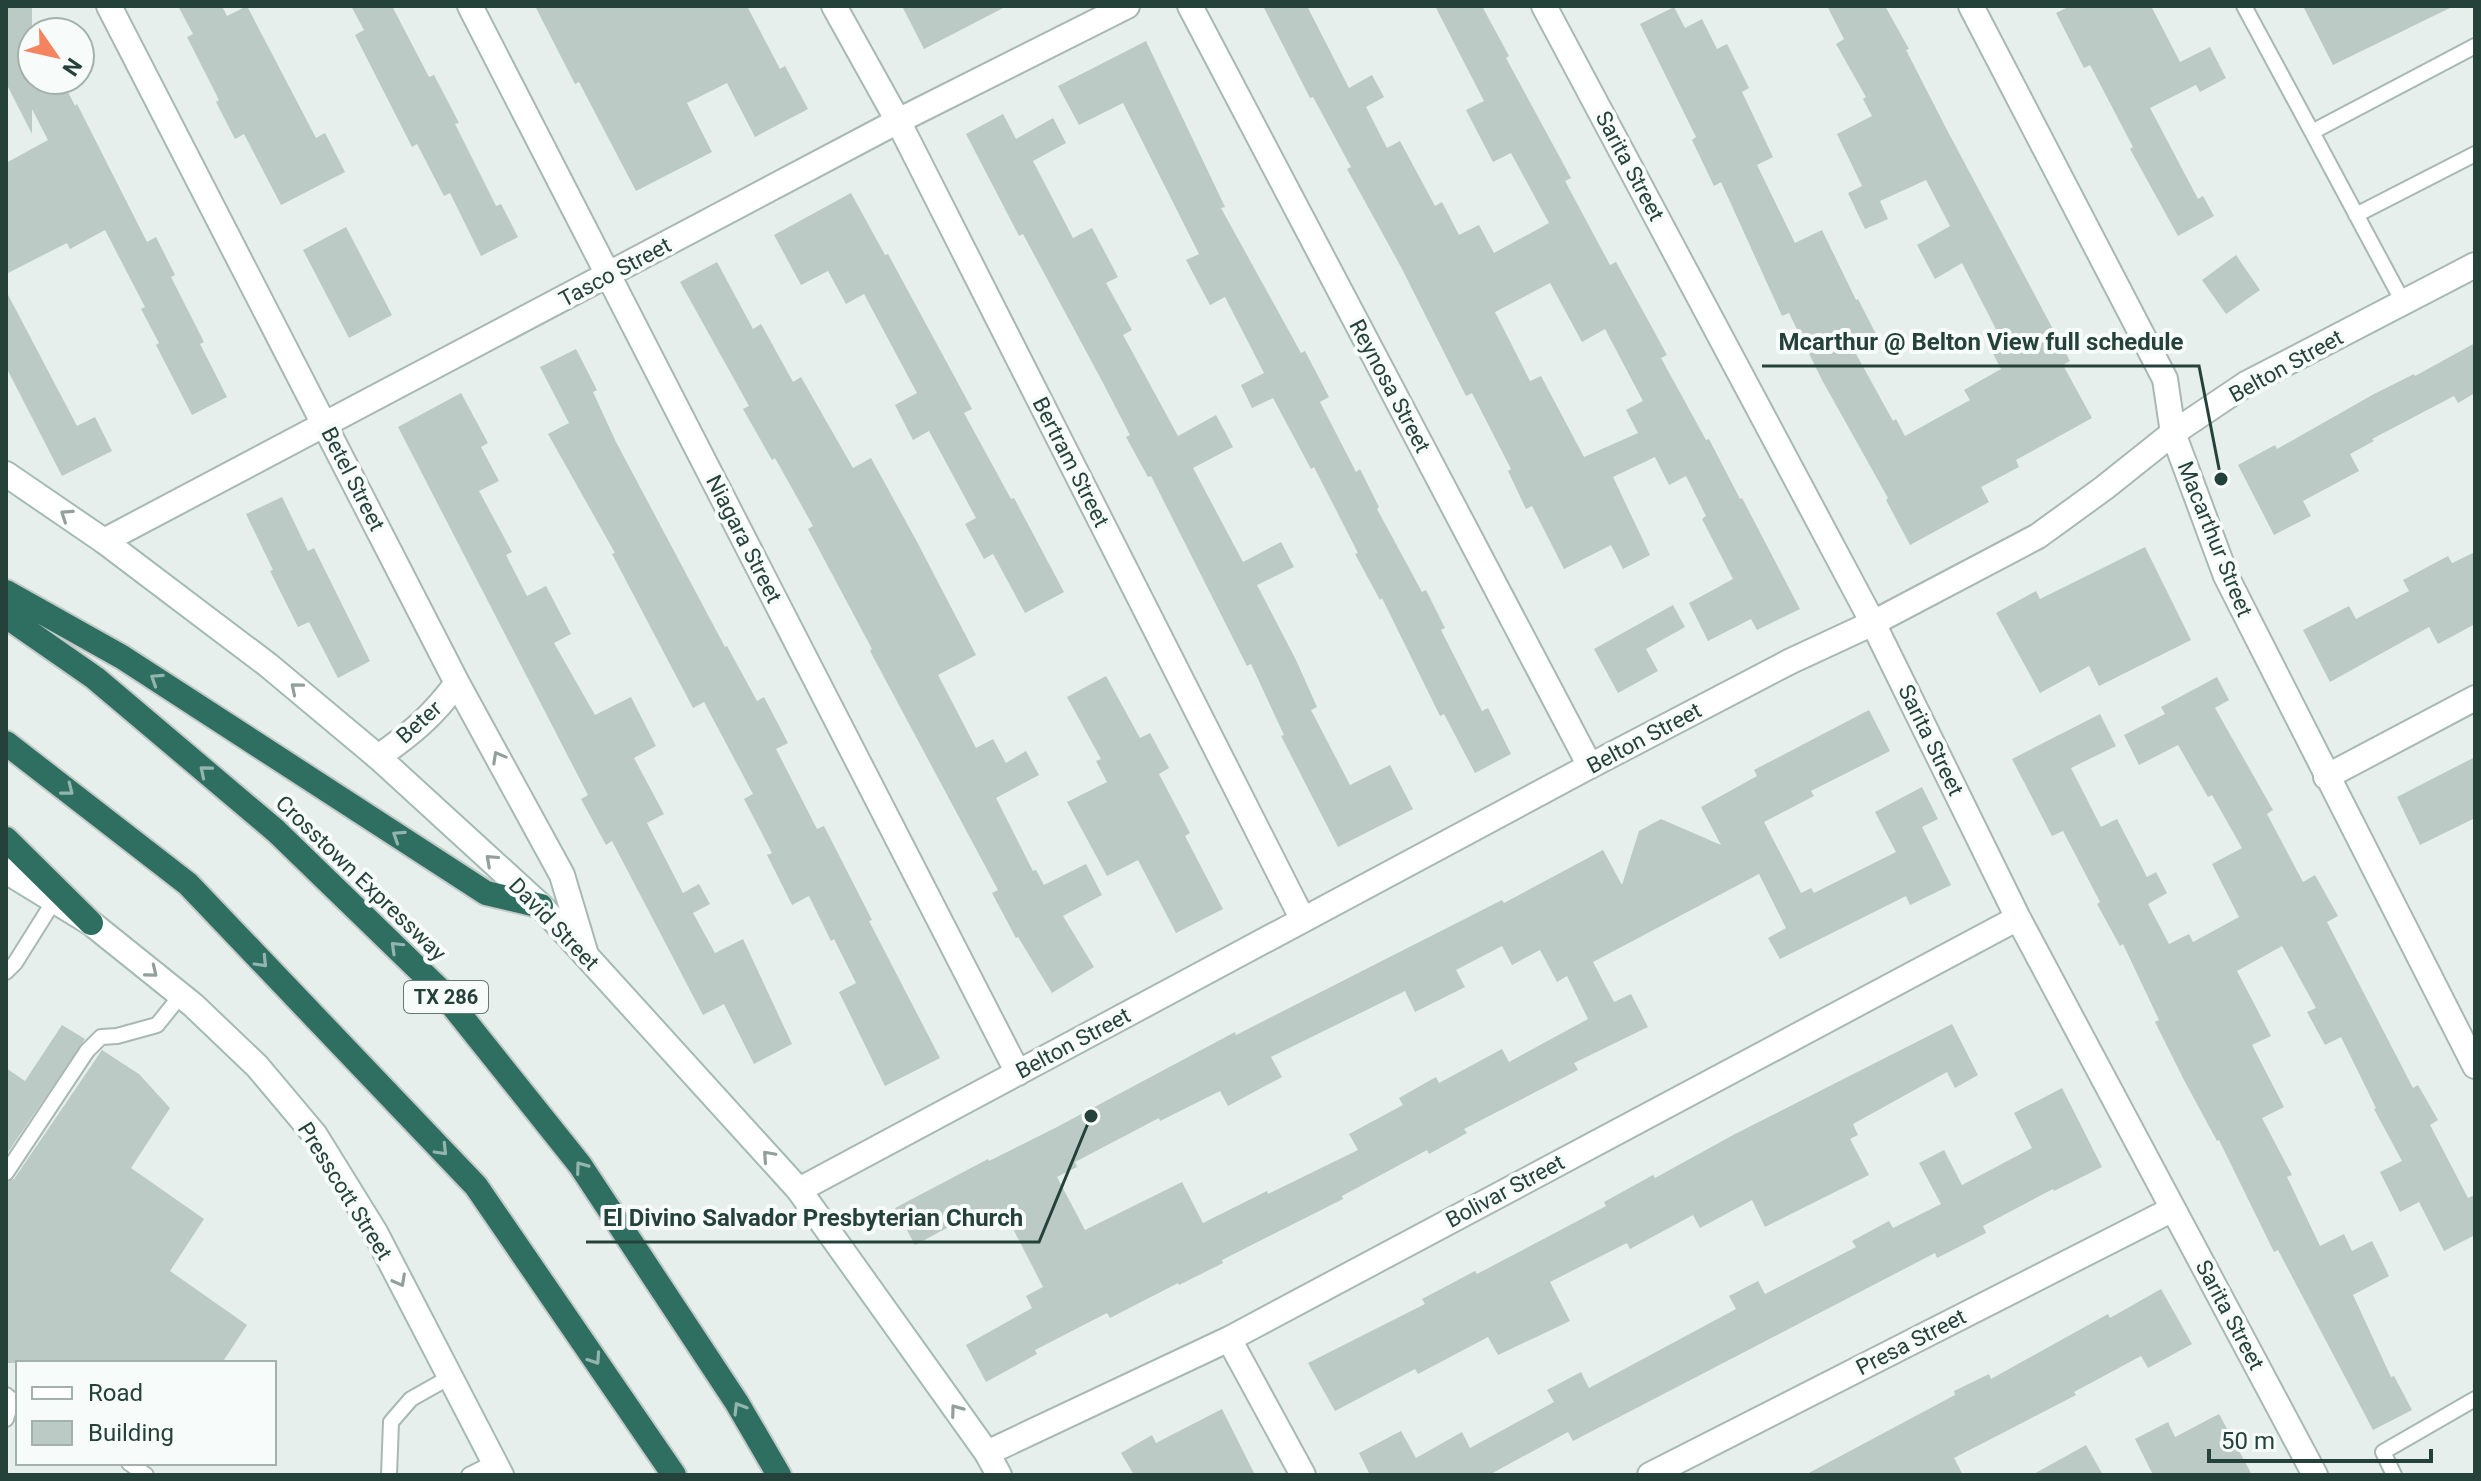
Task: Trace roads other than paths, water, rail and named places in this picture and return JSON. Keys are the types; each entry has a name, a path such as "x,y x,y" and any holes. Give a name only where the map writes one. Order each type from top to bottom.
{"highway":[{"path":"6,592 122,657 486,893 541,906"},
{"name":"Crosstown Expressway","path":"6,616 95,678 276,831 441,991 580,1165 737,1403 779,1475"},
{"path":"6,743 188,884 476,1186 674,1475"},
{"path":"6,839 57,896 91,923"}],"street":[{"name":"Betel Street","path":"109,6 457,683 562,875 586,955"},
{"name":"Niagara Street","path":"470,6 1018,1073"},
{"name":"Bertram Street","path":"834,6 898,121 1303,920"},
{"name":"Tasco Street","path":"104,541 898,121 1127,6"},
{"name":"Reynosa Street","path":"1190,6 1590,766"},
{"name":"Sarita Street","path":"1544,6 1873,623 2018,918 2315,1475"},
{"name":"Macarthur Street","path":"1971,6 2165,379 2173,433 2226,576 2326,777 2472,1053"},
{"name":"Belton Street","path":"799,1190 1590,766 2038,536 2173,433 2246,384 2475,265"},
{"name":"David Street","path":"6,474 104,541 268,665 378,757 541,906 799,1190 987,1453 999,1475"},
{"name":"Beter","path":"378,757 415,732 438,709 457,683"},
{"path":"2326,777 2475,698"},
{"path":"6,871 57,896"},
{"name":"Bolivar Street","path":"987,1453 1229,1339 2018,918"},
{"name":"Presscott Street","path":"91,923 181,995 257,1066 315,1135 375,1232 498,1469"},
{"name":"Presa Street","path":"1650,1475 2173,1209"},
{"path":"1229,1339 1303,1475"}],"lane":[{"path":"2244,6 2403,302"},
{"path":"2312,132 2475,46"},
{"path":"2356,215 2475,154"},
{"path":"6,972 15,963 57,896"},
{"path":"6,1173 87,1051 101,1037 157,1025 181,995"},
{"path":"389,1475 391,1422 411,1399 450,1377"},
{"path":"6,1419 12,1399"},
{"path":"2394,1475 2383,1452 2475,1399"},
{"path":"469,1475 498,1469"}],"place":[{"name":"Mcarthur @ Belton View full schedule","path":"2221,479"},
{"name":"El Divino Salvador Presbyterian Church","path":"1091,1116"}]}
